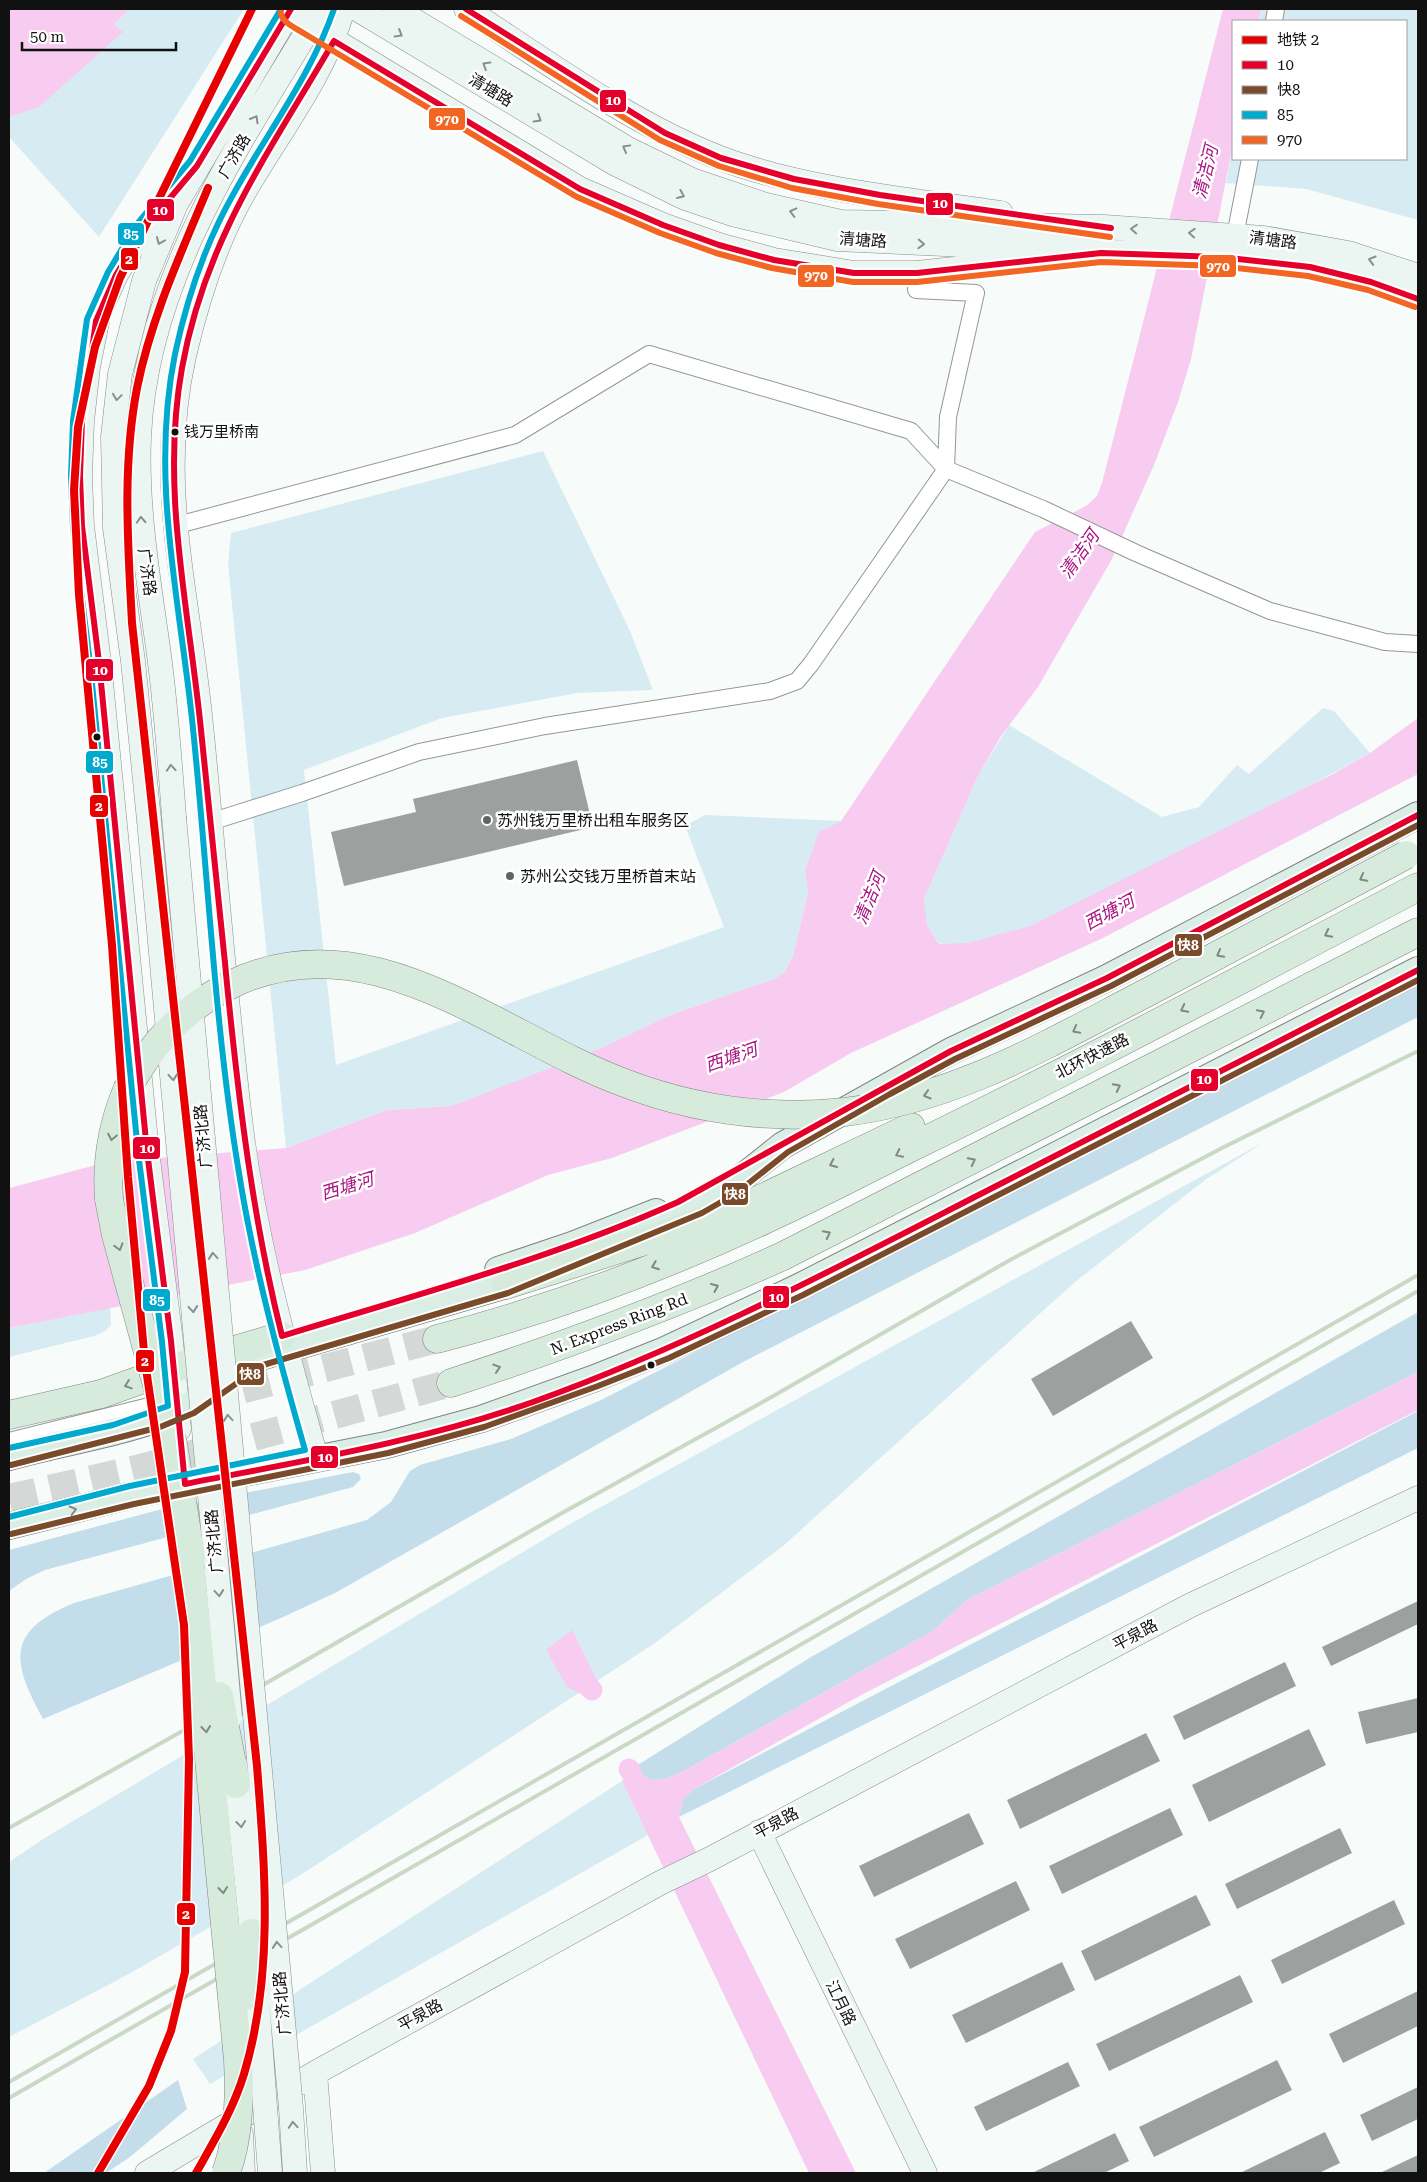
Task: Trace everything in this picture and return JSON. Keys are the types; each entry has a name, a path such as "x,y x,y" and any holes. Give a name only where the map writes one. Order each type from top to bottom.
{"highway":[{"path":"236,1784 188,1541 170,1430 114,1226 109,1193 108,1163 113,1131 121,1104 143,1062 182,1017 219,990 246,978 289,966 318,963 366,968 444,996 595,1072 670,1099 702,1107 757,1114 807,1114 850,1111 921,1097 992,1070 1044,1046 1412,852"},
{"name":"北环快速路","path":"1088,1059 1418,887"},
{"name":"N. Express Ring Rd","path":"451,1383 615,1327 703,1292 783,1256 1418,932"},
{"path":"506,1285 648,1240 754,1202 926,1120 1088,1059"},
{"path":"437,1339 519,1316 685,1255 773,1216 1088,1059"},
{"path":"9,1415 101,1394 174,1368 284,1343"},
{"path":"188,1541 238,2060 239,2097 237,2123 226,2173"},
{"path":"238,2060 252,1932"}],"main road":[{"name":"广济路","path":"316,1457 271,1294 242,1129 194,664 174,526 171,457 174,417 184,358 199,300 217,250 236,207 334,41 343,9"},
{"name":"清塘路","path":"357,9 562,133 642,178 732,214 839,231 1101,253 1158,255 1225,243 1321,247 1370,260 1418,276"},
{"name":"清塘路","path":"395,9 571,117 669,171 839,231 1104,227 1163,231 1225,243 1277,261 1371,282 1418,299"},
{"path":"466,9 665,133 721,158 785,177 880,195 1104,227"},
{"name":"广济路","path":"149,820 133,660 115,528 113,437 120,374 138,300 159,242 197,166 290,11"},
{"path":"290,11 316,18 334,41 580,189 654,222 719,245 813,268 854,273 917,273 1101,253"},
{"name":"广济路","path":"174,817 164,696 141,526 139,438 146,378 161,314 183,252 220,178 316,18"},
{"name":"广济路","path":"185,1484 174,1368 147,1151 99,662 82,526 80,476 82,421 94,333 108,291 122,263 144,229 197,166"},
{"path":"9,1457 115,1433 220,1386 248,1364 284,1343 630,1223 678,1202 951,1051 1107,978 1418,815"},
{"name":"广济北路","path":"174,817 260,1782 276,1930 295,2173"},
{"name":"广济北路","path":"149,820 236,1784 252,1932 270,2173"},
{"path":"9,1526 185,1484 316,1457 386,1445 481,1419 532,1402 665,1350 799,1287 1418,970"},
{"path":"284,1343 506,1285 699,1205 730,1187 783,1145"},
{"name":"平泉路","path":"147,2173 315,2073 660,1883 710,1859 1189,1606 1418,1498"},
{"name":"江月路","path":"759,1832 925,2173"},
{"path":"315,2073 322,2173"},
{"path":"239,2118 242,2173"}],"street":[{"path":"1225,243 1250,160"},
{"path":"210,822 419,752 545,726 770,691 797,681 811,664 946,469 948,417 976,293 916,290 917,273"},
{"path":"174,526 515,435 648,354 911,431 946,469 1043,509 1136,553 1270,611 1385,642 1418,644"},
{"path":"9,1441 177,1405"}],"shaded area":[{"path":"130,9 244,9 99,237 9,137 9,117 39,106 122,32 114,24"},
{"path":"1261,9 1418,9 1418,220 1306,189 1226,183 1232,150 1232,160 1407,160 1407,20 1258,20"},
{"path":"543,451 630,631 653,690 577,693 442,718 304,770 336,1065 724,927 685,826 705,815 841,821 830,828 805,871 808,893 793,956 784,973 774,979 670,1015 597,1050 467,1102 452,1106 387,1110 286,1148 228,564 231,533"},
{"path":"1323,708 1334,711 1370,753 1276,804 1030,926 983,940 956,945 938,942 930,933 926,922 924,899 977,778 1009,725 1162,817 1199,807 1237,765 1249,774"},
{"path":"1418,983 1418,1017 743,1362 335,1593 281,1618 43,1719 32,1699 21,1664 21,1650 26,1637 36,1625 52,1614 74,1603 367,1520 391,1502 410,1471 420,1465 511,1439 601,1400"},
{"path":"1264,1142 1205,1180 1075,1282 783,1546 655,1643 299,1876 127,1975 9,2037 9,1862 43,1839 568,1525"},
{"path":"110,1307 111,1325 105,1331 94,1336 9,1357 9,1328"},
{"path":"1418,1312 1418,1372 967,1600 933,1631 684,1771 664,1779 652,1780 646,1778 636,1766 811,1657"},
{"path":"1418,1411 1418,1448 679,1817 683,1799 694,1789"},
{"path":"353,1472 359,1474 361,1479 353,1487 45,1570 26,1579 9,1591 9,1550 162,1509"},
{"path":"622,1781 648,1835 210,2084 193,2059"},
{"path":"178,2080 187,2109 130,2157 106,2173 44,2173"}],"water":[{"path":"9,9 130,9 114,24 123,32 39,107 9,117"},
{"path":"1223,9 1261,9 1258,20 1232,20 1232,149 1191,359 1178,402 1154,465 1112,559 1038,687 1001,736 977,778 924,899 927,925 937,942 941,944 968,943 1030,926 1331,775 1370,753 1418,718 1418,774 1103,938 851,1053 784,1092 612,1158 548,1175 415,1233 305,1270 9,1328 9,1188 107,1162 286,1148 387,1110 452,1106 597,1050 670,1015 774,979 784,973 793,956 808,893 805,871 819,832 841,821 1035,532 1086,506 1097,496 1102,483"},
{"path":"1418,1372 1418,1410 863,1694 694,1789 683,1799 679,1817 856,2173 809,2173 622,1781 636,1766 646,1778 652,1780 664,1779 684,1771 933,1631 967,1600"},
{"path":"572,1630 598,1682 581,1694 567,1687 546,1650"}],"building":[{"name":"苏州钱万里桥出租车服务区","path":"577,760 593,827 344,886 331,832 416,812 413,799"},
{"path":"1131,1321 1153,1358 1053,1416 1031,1379"},
{"path":"1418,1601 1418,1624 1331,1666 1322,1647"},
{"path":"1285,1662 1296,1686 1184,1740 1173,1716"},
{"path":"1418,1698 1418,1732 1366,1744 1358,1712"},
{"path":"1309,1729 1326,1765 1209,1822 1192,1785"},
{"path":"1146,1733 1160,1761 1020,1829 1007,1800"},
{"path":"1170,1808 1183,1835 1062,1894 1049,1866"},
{"path":"969,1813 984,1844 874,1897 859,1866"},
{"path":"1340,1828 1352,1853 1237,1909 1225,1884"},
{"path":"1016,1881 1030,1910 910,1969 895,1939"},
{"path":"1196,1895 1211,1925 1095,1981 1081,1951"},
{"path":"1394,1900 1405,1924 1282,1984 1271,1960"},
{"path":"1062,1962 1075,1990 966,2043 952,2015"},
{"path":"1240,1975 1253,2002 1109,2071 1096,2044"},
{"path":"1418,1991 1418,2026 1343,2063 1329,2034"},
{"path":"1277,2060 1292,2090 1154,2157 1139,2127"},
{"path":"1068,2062 1080,2086 986,2131 974,2107"},
{"path":"1418,2087 1418,2119 1372,2141 1360,2115"},
{"path":"1325,2132 1340,2163 1319,2173 1240,2173"},
{"path":"1115,2133 1129,2161 1104,2173 1032,2173"},
{"path":"1418,2155 1418,2173 1380,2173"}],"tunnel":[{"path":"202,1400 437,1339"},
{"path":"9,1498 137,1469 451,1383"}],"railway":[{"path":"9,1828 1010,1260 1222,1148 1418,1051"},
{"path":"9,2082 1418,1275"},
{"path":"9,2098 1418,1291"}],"metro line":[{"name":"2","path":"98,2173 149,2086 171,2031 185,1972 189,1759 184,1625 145,1362 128,1177 112,945 79,595 74,490 78,427 95,347 120,278 252,9"},
{"name":"2","path":"196,2173 223,2125 234,2100 244,2074 253,2036 260,1998 263,1960 265,1921 263,1844 257,1766 132,623 127,506 132,417 143,362 158,311 208,188"}],"transit line":[{"name":"85","path":"9,1448 113,1425 168,1406 162,1342 138,1152 90,663 73,527 71,476 73,421 87,319 108,272 137,224 190,161 281,9"},
{"name":"970","path":"281,9 282,17 293,27 577,197 660,233 716,253 772,268 853,282 917,282 1101,262 1219,266 1308,276 1368,290 1415,307"},
{"name":"10","path":"291,9 197,166 144,229 116,275 96,321 82,421 80,476 82,526 99,662 147,1151 171,1341 185,1484 360,1449 447,1428 533,1402 643,1359 750,1310 856,1258 1418,970"},
{"name":"85","path":"9,1517 130,1486 305,1450 260,1278 245,1208 230,1117 217,1003 198,776 169,537 165,446 168,400 175,354 185,312 198,271 224,212 301,80 334,9"},
{"name":"10","path":"466,9 665,133 721,158 794,179 880,195 1111,228"},
{"name":"970","path":"461,16 660,140 719,166 792,188 878,204 1110,237"},
{"name":"10","path":"1418,299 1371,282 1310,267 1220,257 1101,253 917,273 854,273 774,260 719,245 663,225 580,189 334,41 243,197 223,237 206,278 182,368 176,413 174,459 179,549 201,730 237,1073 255,1205 282,1336 532,1259 678,1202 951,1051 1107,978 1418,815"},
{"name":"快8","path":"11,1465 160,1427 194,1413 263,1365 508,1293 702,1213 735,1194 788,1152 890,1094 955,1059 1111,986 1418,825"},
{"name":"快8","path":"11,1534 134,1504 388,1453 484,1427 598,1386 669,1358 803,1295 1418,980"}],"place":[{"name":"钱万里桥南","path":"175,432"},
{"name":"苏州钱万里桥出租车服务区","path":"487,820"},
{"name":"苏州公交钱万里桥首末站","path":"510,876"}],"water label":[{"name":"清洁河","path":"1205,172"},
{"name":"清洁河","path":"1079,554"},
{"name":"清洁河","path":"869,898"},
{"name":"西塘河","path":"1109,912"},
{"name":"西塘河","path":"731,1057"},
{"name":"西塘河","path":"347,1186"}]}
